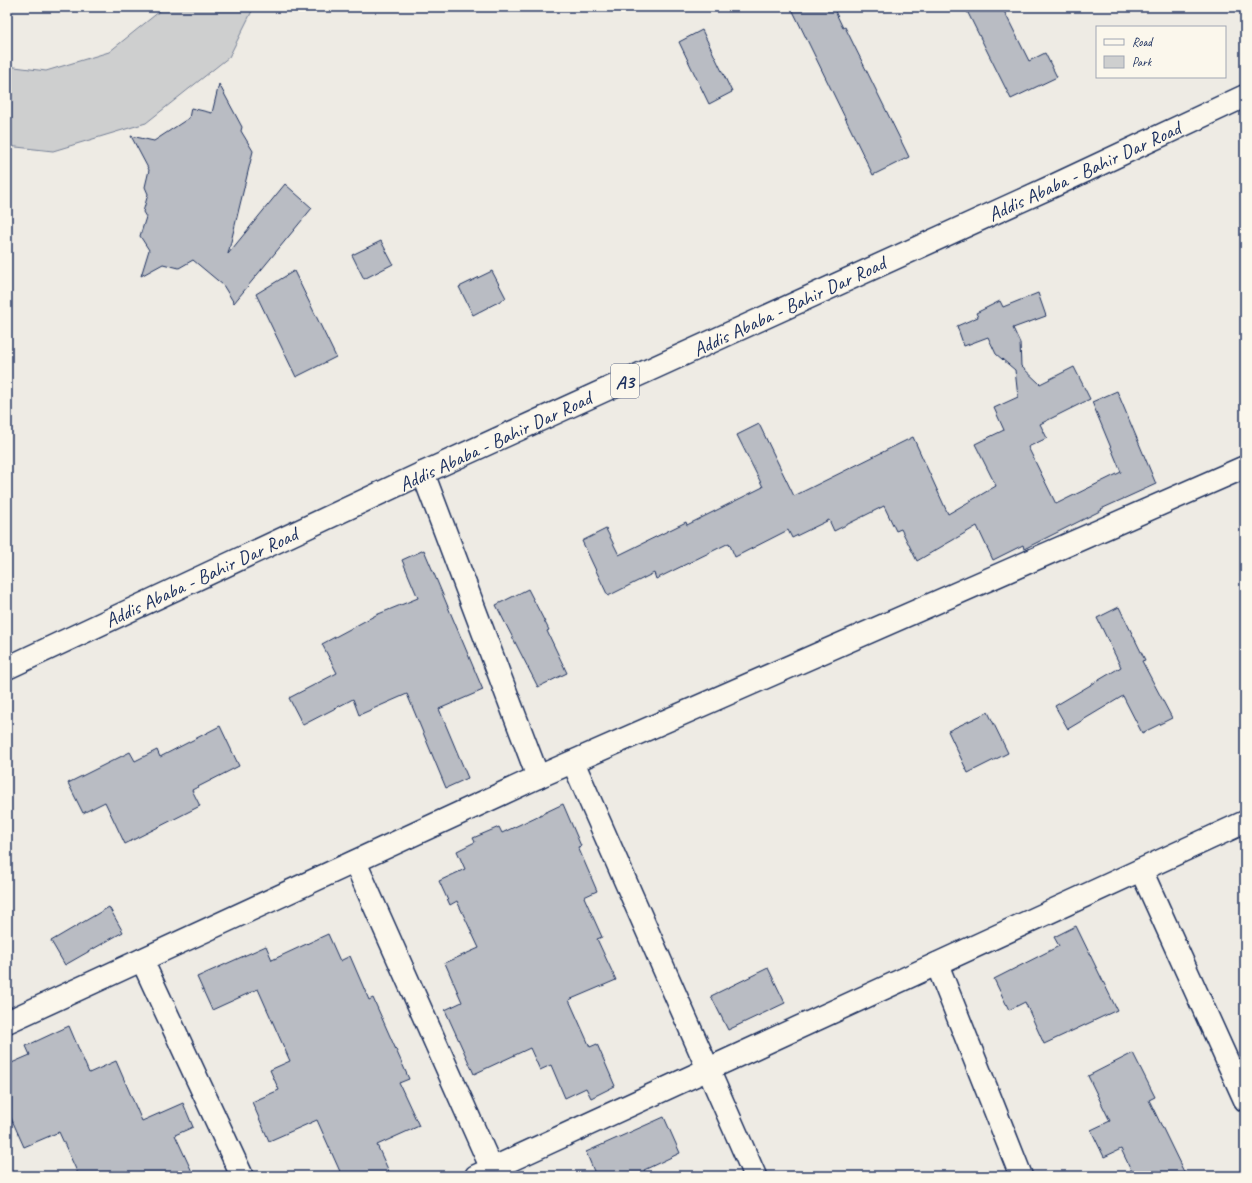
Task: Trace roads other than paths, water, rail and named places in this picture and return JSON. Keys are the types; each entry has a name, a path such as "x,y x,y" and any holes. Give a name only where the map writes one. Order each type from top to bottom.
{"main road":[{"name":"Addis Ababa - Bahir Dar Road","path":"7,668 423,473 1052,186 1245,96"},
{"path":"7,1022 538,777 1245,467"},
{"path":"423,473 538,777"},
{"path":"572,762 755,1176"},
{"path":"355,862 487,1174 708,1069 1245,822"},
{"path":"1141,870 1245,1100"},
{"path":"142,960 242,1176"},
{"path":"937,964 1021,1176"}]}
